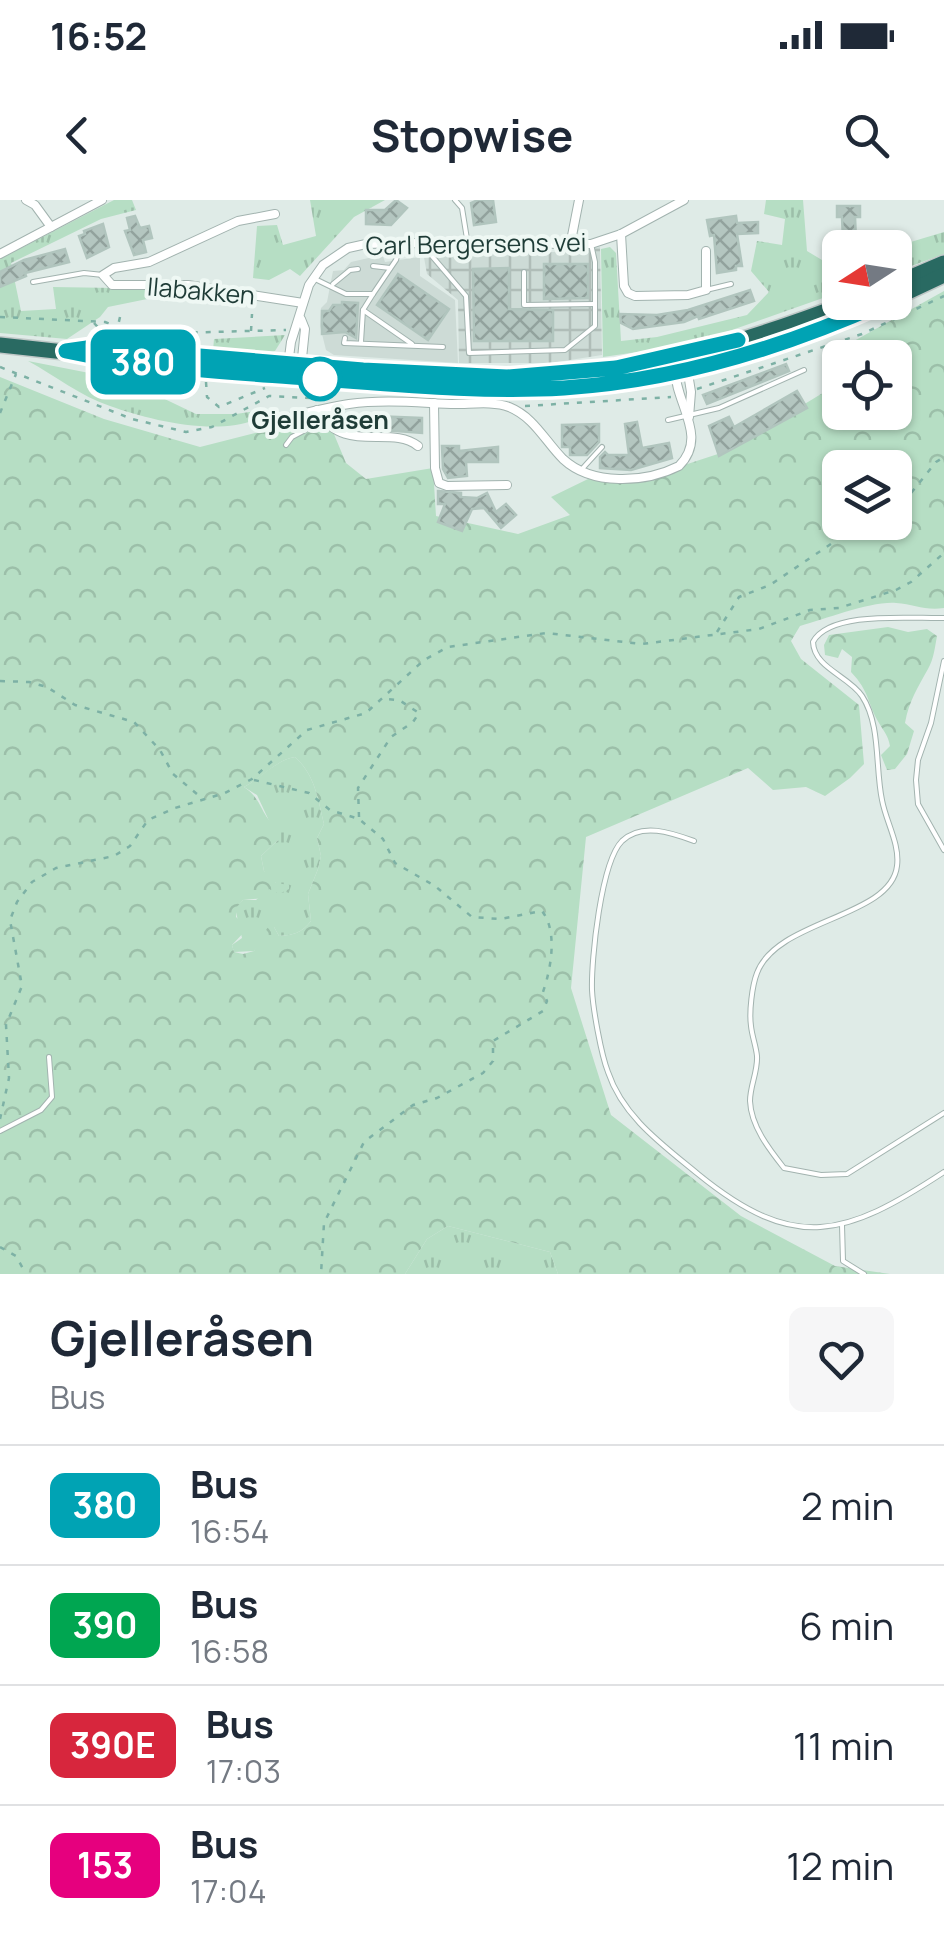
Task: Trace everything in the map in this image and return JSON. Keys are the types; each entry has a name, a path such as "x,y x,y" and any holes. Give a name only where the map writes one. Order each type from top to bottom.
{"highway":[{"path":"912,277 944,263"},
{"path":"912,290 944,275"},
{"path":"680,366 822,312"},
{"path":"0,346 93,357 294,368 435,386 539,388 605,384 782,344 841,320"}],"street":[{"path":"26,200 35,205 51,226"},
{"path":"0,254 102,200"},
{"path":"570,246 579,200"},
{"name":"Carl Bergersens vei","path":"313,278 329,260 348,248 366,244 590,244 621,234 684,200"},
{"name":"Ilabakken","path":"275,214 238,221 149,262 114,268 104,275 112,285 188,285 303,304"},
{"path":"621,234 624,286 628,293 646,297 706,290 706,251"},
{"path":"294,368 294,330 313,278"},
{"path":"294,368 305,329 301,319"},
{"path":"267,424 317,410 368,402 509,407 527,417 562,458 580,470 597,477 618,478 673,469 685,460 692,446 693,428 680,403 680,366"},
{"path":"680,366 691,401 689,417"},
{"path":"434,403 434,468 438,483 507,485"},
{"path":"317,410 334,428 354,436 410,440 418,446"}],"lane":[{"path":"455,200 462,208 468,244"},
{"path":"361,344 362,310 396,260 400,243"},
{"path":"428,244 431,255 466,296 469,353 565,350 595,326 595,262 590,244"},
{"path":"376,265 390,268"},
{"path":"332,285 350,270 358,269"},
{"path":"524,272 524,305 595,304"},
{"name":"Ilabakken","path":"33,282 84,273 104,275"},
{"path":"313,278 346,294 372,294"},
{"path":"706,290 731,284"},
{"path":"346,294 346,302"},
{"path":"362,310 414,346"},
{"path":"344,338 344,344 443,347"},
{"path":"668,420 744,398 804,370"},
{"path":"286,445 292,437 324,420"},
{"path":"580,470 602,446"},
{"path":"944,618 882,616 823,631 813,642 819,660 849,682 869,707 882,802 898,854 897,872 888,888 866,902 779,944 757,971 750,1022 757,1057 750,1103 764,1142 784,1168 821,1175 847,1174 944,1113"},
{"path":"944,661 916,780 918,804 944,850"},
{"path":"694,841 663,830 635,834 622,842 606,874 592,991 607,1072 621,1099 642,1126 720,1192 781,1225 842,1225 893,1204 944,1172"},
{"path":"0,1132 41,1110 52,1097 49,1057"},
{"path":"842,1225 844,1261 864,1274"}],"path":[{"path":"696,390 862,334 944,296"},
{"path":"251,333 252,314"},
{"path":"0,317 93,322 137,334 294,330"},
{"path":"120,317 118,330 127,340"},
{"path":"93,322 111,339"},
{"path":"0,413 17,372"},
{"path":"206,376 206,397 220,407 262,388 275,387"},
{"path":"912,492 936,462 944,458"},
{"path":"716,633 740,598 770,585 835,540"},
{"path":"0,1120 9,1078 6,1026 22,986 10,920 32,882 56,868 98,862 125,851 148,820 226,793 252,779 307,730 366,713 424,660 462,643 546,633 642,644 759,629 810,610 838,608 878,596 911,582 944,552"},
{"path":"0,681 47,687 75,705 134,722 160,750 173,774 203,799"},
{"path":"359,819 358,788 391,738 419,714 399,700 383,699"},
{"path":"252,779 290,786 310,794 330,810 359,819 383,839 394,863 435,886 472,917 542,912 551,933 543,1011 492,1042 493,1061 483,1073 438,1098 413,1105 364,1142 324,1223 321,1274"},
{"path":"0,1248 16,1256 26,1274"}],"shaded area":[{"path":"600,247 602,355 551,363 459,363 458,300 427,274 423,252 572,252"},
{"path":"381,250 385,262 420,257 420,276 455,300 458,363 334,355 326,350 320,326 321,308 327,302 333,271 344,270 351,262 373,257 372,252"}],"green space":[{"path":"114,200 132,200 136,210 101,219 11,263 21,311 56,309 53,287 180,289 237,296 157,297 108,307 67,339 0,333 0,259"},
{"path":"310,200 385,200 354,217 300,276 290,269 269,280 253,278 257,226 277,225 283,245 316,236"},
{"path":"766,200 803,200 807,251 822,260 822,298 692,344 603,357 601,249 610,247 616,253 621,341 657,337 747,315 769,292 751,271 757,241 782,245 785,219 764,214"},
{"path":"944,232 944,254 912,266 912,242"},
{"path":"944,291 944,608 886,603 861,608 800,626 791,641 801,659 859,705 864,764 825,796 806,787 773,790 748,768 586,837 571,988 611,1115 741,1216 835,1266 890,1274 558,1274 550,1252 448,1226 427,1239 405,1274 0,1274 0,377 104,419 200,447 326,415 346,463 366,479 433,468 436,516 518,534 570,515 551,497 588,479 654,475 727,451 822,393 822,430 912,430 912,340 856,340 892,320 912,320 912,309","holes":["295,757 302,764 324,824 317,838 321,856 308,894 311,921 301,931 284,936 269,925 254,951 234,952 232,945 248,928 236,917 236,908 243,900 265,898 269,889 279,894 289,889 289,885 276,883 264,871 261,856 278,840 281,829 269,820 244,787 282,762"]},
{"path":"285,335 275,351 260,356 213,351 214,339"},
{"path":"28,361 125,380 196,414 236,414 275,408 240,424 218,427 172,423 100,402"},
{"path":"888,627 908,632 927,629 937,636 932,661 907,715 905,723 914,731 907,754 895,769 887,770 881,755 889,742 851,672 852,657 842,649 838,658 825,655 824,645 829,635"},
{"path":"295,757 311,780 324,824 317,838 321,856 308,894 311,921 301,931 289,935 279,936 274,927 254,951 234,952 232,945 242,938 235,908 243,900 256,900 276,883 264,871 261,856 278,840 257,795 244,787 275,765"},
{"path":"448,1226 550,1252 558,1274 405,1274 427,1239"}],"building":[{"path":"396,200 407,208 391,225 366,224 366,210 385,210"},
{"path":"493,200 496,222 474,225 471,203"},
{"path":"837,206 860,206 856,230 843,230 842,217 837,217"},
{"path":"135,216 140,228 149,226 152,238 143,240 146,252 134,255 125,231 130,230 127,218"},
{"path":"736,216 737,223 758,222 758,233 737,234 742,266 717,273 714,235 710,236 707,220"},
{"path":"103,224 109,247 87,258 79,236"},
{"path":"65,249 69,262 25,273 26,276 0,287 0,272 24,260"},
{"path":"544,264 588,264 588,298 544,299"},
{"path":"509,268 509,309 553,310 553,341 474,341 473,269"},
{"path":"398,274 449,309 428,340 377,305"},
{"path":"750,290 754,301 699,319 698,316 684,322 633,329 621,323 620,314 657,315 688,310"},
{"path":"342,302 358,303 356,338 345,332 322,334 322,311"},
{"path":"786,364 789,371 707,404 703,395"},
{"path":"797,391 807,408 719,456 709,426 729,417 734,427"},
{"path":"348,415 422,418 422,433 355,428 348,426"},
{"path":"637,422 642,448 669,443 672,458 631,470 600,468 600,457 605,452 629,455 625,424"},
{"path":"599,424 599,442 587,455 570,455 570,447 562,447 562,425"},
{"path":"442,446 459,446 459,451 498,447 498,462 466,462 467,476 448,478 443,469"},
{"path":"438,491 477,498 487,493 496,512 506,504 516,515 501,528 484,508 472,509 462,531 438,522 445,504 438,504"}],"bus line":[{"name":"380","path":"738,340 616,368 507,377 363,370 94,347 66,351 186,367 336,380 448,387 564,388 674,372 742,355 843,320"}],"place":[{"name":"Gjelleråsen","path":"320,379"}]}
